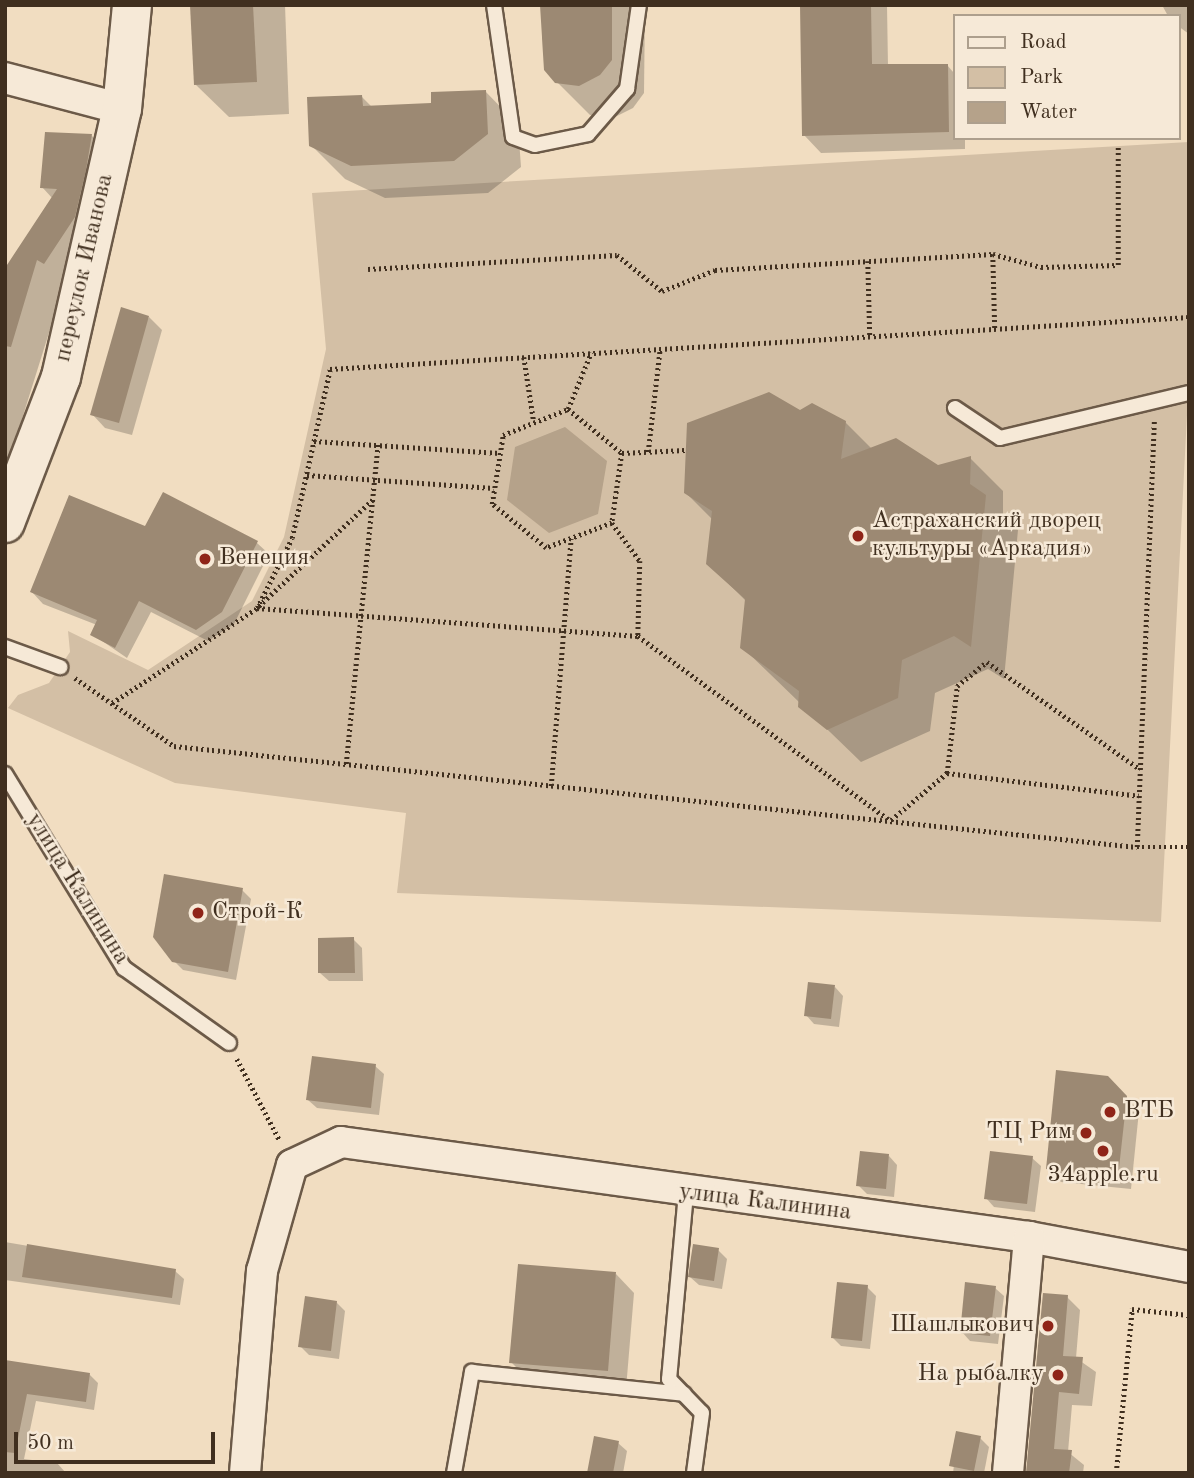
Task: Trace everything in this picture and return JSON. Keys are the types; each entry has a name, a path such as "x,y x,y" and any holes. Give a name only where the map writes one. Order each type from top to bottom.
{"street":[{"name":"переулок Иванова","path":"5,523 61,377 122,109 132,5"},
{"path":"5,78 122,109"},
{"name":"улица Калинина","path":"292,1165 341,1142 687,1193 1029,1237 1189,1267"},
{"path":"245,1473 262,1270 292,1165"},
{"path":"1008,1473 1029,1237"}],"lane":[{"path":"494,5 513,137 535,145 588,134 627,89 639,5"},
{"path":"955,408 1000,438 1189,393"},
{"path":"5,647 60,667"},
{"name":"улица Калинина","path":"5,774 124,968 229,1043"},
{"path":"687,1193 669,1379 702,1413 694,1473"},
{"path":"454,1473 472,1372 684,1394"}],"path":[{"path":"368,269 617,255 662,291 715,270 868,261 993,254 1041,267 1118,265 1118,145"},
{"path":"993,254 995,329"},
{"path":"868,261 870,336"},
{"path":"257,608 292,538 330,369 1189,317"},
{"path":"648,452 660,349"},
{"path":"591,353 568,409 503,435 492,504 547,548 612,523"},
{"path":"524,357 534,422"},
{"path":"1137,847 1155,402"},
{"path":"568,409 622,453 685,450"},
{"path":"314,441 500,453"},
{"path":"346,764 378,445"},
{"path":"622,453 612,523 640,561 638,636"},
{"path":"307,475 495,488"},
{"path":"112,703 257,608 373,500"},
{"path":"551,786 571,538"},
{"path":"257,608 638,636 890,821"},
{"path":"890,821 947,773 957,686 987,662 1140,769"},
{"path":"60,667 174,746 1137,847 1189,847"},
{"path":"947,773 1139,796"},
{"path":"229,1043 292,1165"},
{"path":"1116,1473 1132,1309 1189,1315"}],"green space":[{"path":"1189,142 1189,376 1161,922 397,893 406,813 175,783 8,708 18,695 49,683 70,652 68,631 148,670 252,601 284,537 326,349 312,193"}],"water":[{"path":"565,427 607,461 598,514 549,533 507,500 515,447"}],"building":[{"path":"190,5 253,5 257,82 194,85"},
{"path":"540,5 612,5 612,60 600,75 579,86 555,83 544,70"},
{"path":"800,5 871,5 872,64 948,64 949,132 802,136"},
{"path":"486,90 488,134 454,161 351,166 309,146 307,97 362,95 363,106 431,103 431,92"},
{"path":"45,132 92,134 86,170 75,217 44,264 37,260 11,347 5,346 5,268 57,189 40,188"},
{"path":"121,307 149,316 119,423 90,415"},
{"path":"769,392 800,410 812,403 846,421 841,459 896,438 938,465 971,456 970,484 986,495 971,647 954,636 902,660 898,698 827,730 798,707 799,691 740,648 745,599 706,564 712,511 684,493 687,423"},
{"path":"163,492 258,541 222,612 196,630 139,601 115,648 90,635 97,620 30,592 69,495 145,526"},
{"name":"Строй-К","path":"164,874 243,888 228,972 172,962 153,937"},
{"path":"354,937 355,973 318,973 318,938"},
{"path":"808,982 835,985 831,1019 804,1016"},
{"path":"312,1056 376,1064 371,1108 306,1100"},
{"name":"ТЦ Рим","path":"1056,1070 1108,1076 1127,1096 1118,1177 1046,1169"},
{"path":"860,1151 889,1154 886,1189 856,1186"},
{"path":"990,1151 1033,1156 1027,1204 984,1199"},
{"path":"27,1244 176,1269 172,1298 22,1277"},
{"path":"693,1244 719,1248 714,1281 688,1277"},
{"path":"518,1264 616,1272 608,1371 509,1363"},
{"path":"837,1282 868,1285 862,1341 831,1338"},
{"path":"965,1282 996,1286 990,1336 960,1333"},
{"name":"На рыбалку","path":"1043,1293 1068,1295 1063,1356 1083,1357 1079,1394 1059,1392 1054,1449 1072,1450 1069,1473 1026,1473"},
{"path":"305,1296 337,1301 331,1351 298,1347"},
{"path":"5,1360 90,1373 86,1402 27,1394 15,1453 5,1452"},
{"path":"956,1431 981,1436 974,1471 949,1466"},
{"path":"594,1436 619,1441 613,1473 587,1473"}],"place":[{"name":"Астраханский дворец культуры «Аркадия»","path":"858,536"},
{"name":"Венеция","path":"205,559"},
{"name":"Строй-К","path":"198,913"},
{"name":"ВТБ","path":"1110,1112"},
{"name":"ТЦ Рим","path":"1086,1133"},
{"name":"34apple.ru","path":"1103,1151"},
{"name":"Шашлыкович","path":"1048,1326"},
{"name":"На рыбалку","path":"1058,1375"}]}
